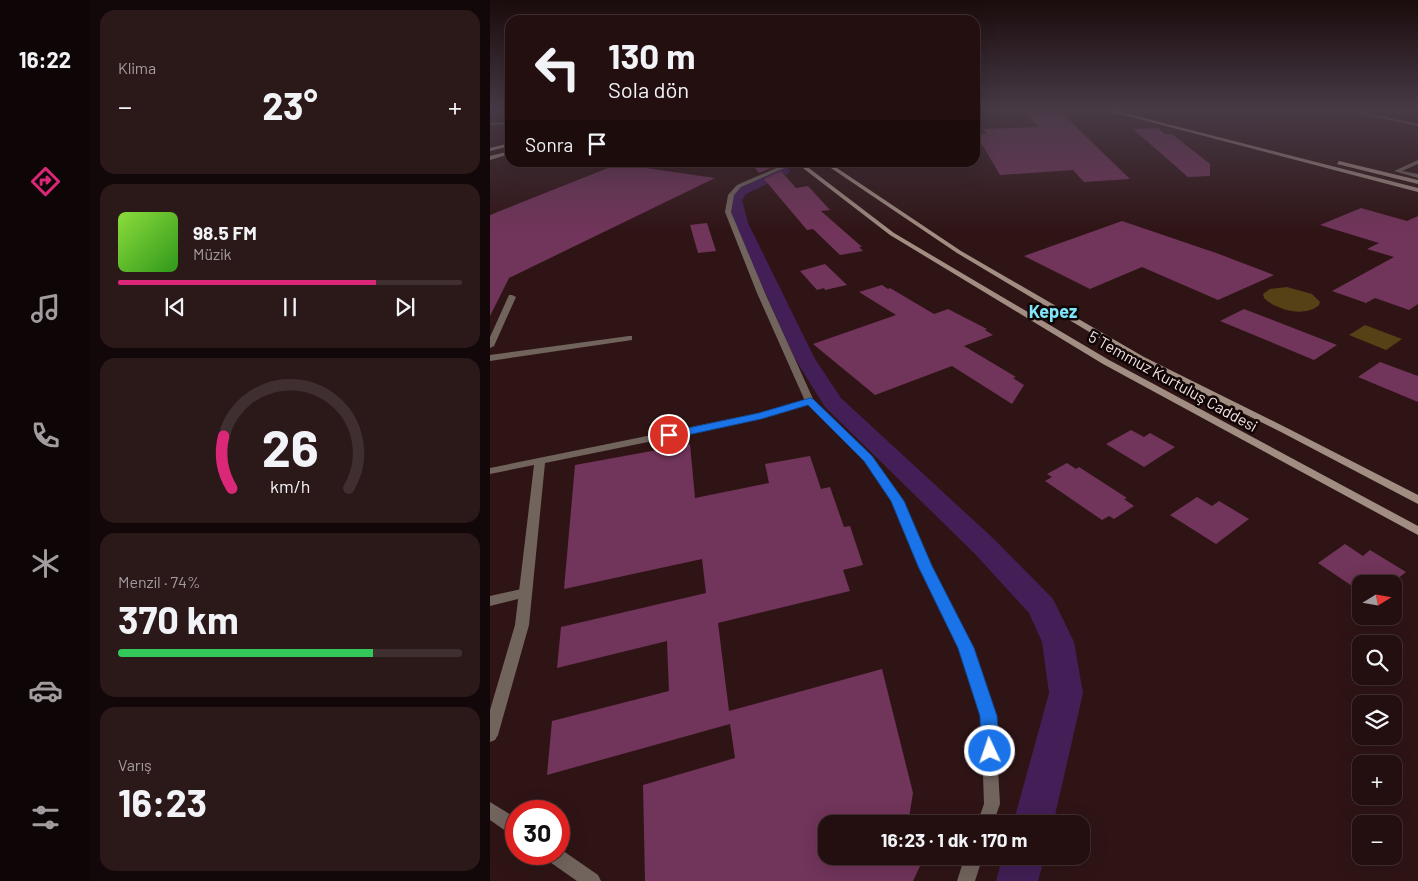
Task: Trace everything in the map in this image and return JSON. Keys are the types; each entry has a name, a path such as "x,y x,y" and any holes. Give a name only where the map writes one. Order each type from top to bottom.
{"main road":[{"path":"1259,149 1418,190"},
{"path":"1285,149 1321,158"},
{"path":"490,158 505,154"},
{"path":"1331,161 1418,182"},
{"name":"5 Temmuz Kurtuluş Caddesi","path":"803,167 892,234 1106,362 1418,531"},
{"name":"5 Temmuz Kurtuluş Caddesi","path":"832,167 959,252 1133,354 1418,500"}],"street":[{"path":"1418,162 1397,171 1418,176"},
{"path":"784,167 735,189 729,200 728,212 810,402 868,458 897,501 925,566 966,648 988,716 992,804 988,815"},
{"path":"490,346 512,297"},
{"path":"490,358 629,338"},
{"path":"490,472 761,416 810,402"},
{"path":"490,735 522,625 540,462"},
{"path":"490,601 526,593"},
{"path":"490,810 505,820"},
{"path":"569,865 592,881"},
{"path":"966,881 971,865"}],"shaded area":[{"path":"1287,287 1312,294 1320,302 1319,305 1306,311 1291,311 1276,306 1264,298 1263,294 1270,289"},
{"path":"1365,325 1402,339 1386,350 1349,335"}],"building":[{"path":"985,149 1099,149 1130,179 1084,182 1073,170 1000,175"},
{"path":"1156,149 1191,149 1210,164 1210,176 1188,177"},
{"path":"610,167 639,167 715,178 509,278 490,316 490,215"},
{"path":"754,167 774,167 759,173"},
{"path":"781,171 796,188 808,186 830,210 821,211 862,247 859,247 863,251 840,255 813,229 807,230 764,179"},
{"path":"1361,208 1407,221 1418,216 1418,304 1409,310 1375,298 1366,303 1332,291 1394,257 1367,249 1379,243 1320,225"},
{"path":"1122,221 1274,275 1218,300 1142,267 1090,289 1024,256"},
{"path":"707,223 716,251 698,253 690,225"},
{"path":"825,264 847,285 817,290 800,271"},
{"path":"882,285 934,314 948,309 987,329 985,330 993,335 964,346 1016,377 1013,378 1024,385 1012,404 952,366 875,395 813,344 896,315 859,292"},
{"path":"1244,309 1337,345 1314,360 1220,321"},
{"path":"1380,362 1418,376 1418,402 1358,377"},
{"path":"1131,430 1144,437 1150,433 1175,447 1144,467 1106,444"},
{"path":"690,444 695,498 769,483 765,464 810,456 821,489 830,487 844,527 850,526 863,565 843,570 850,591 718,623 729,711 882,669 913,793 909,815 818,815 818,865 921,865 913,881 645,881 643,785 735,758 730,724 547,775 552,721 669,691 667,641 557,668 561,627 706,593 702,559 564,589 575,465"},
{"path":"1067,463 1076,469 1079,467 1127,498 1124,499 1134,506 1114,519 1109,516 1102,520 1045,481 1052,477 1047,474"},
{"path":"1197,497 1212,506 1219,501 1249,519 1216,544 1170,515"},
{"path":"1345,544 1363,556 1370,550 1406,572 1402,575 1352,575 1352,586 1318,563"}],"waterway":[{"path":"784,171 741,191 735,200 741,223 805,359 833,402 985,547 1042,607 1058,642 1066,693 1035,815"},
{"path":"1017,881 1021,865"}],"district":[{"name":"Kepez","path":"1053,312"}],"route":[{"path":"669,435 761,416 810,402 868,458 897,501 925,566 966,648 988,716 990,751"}]}
